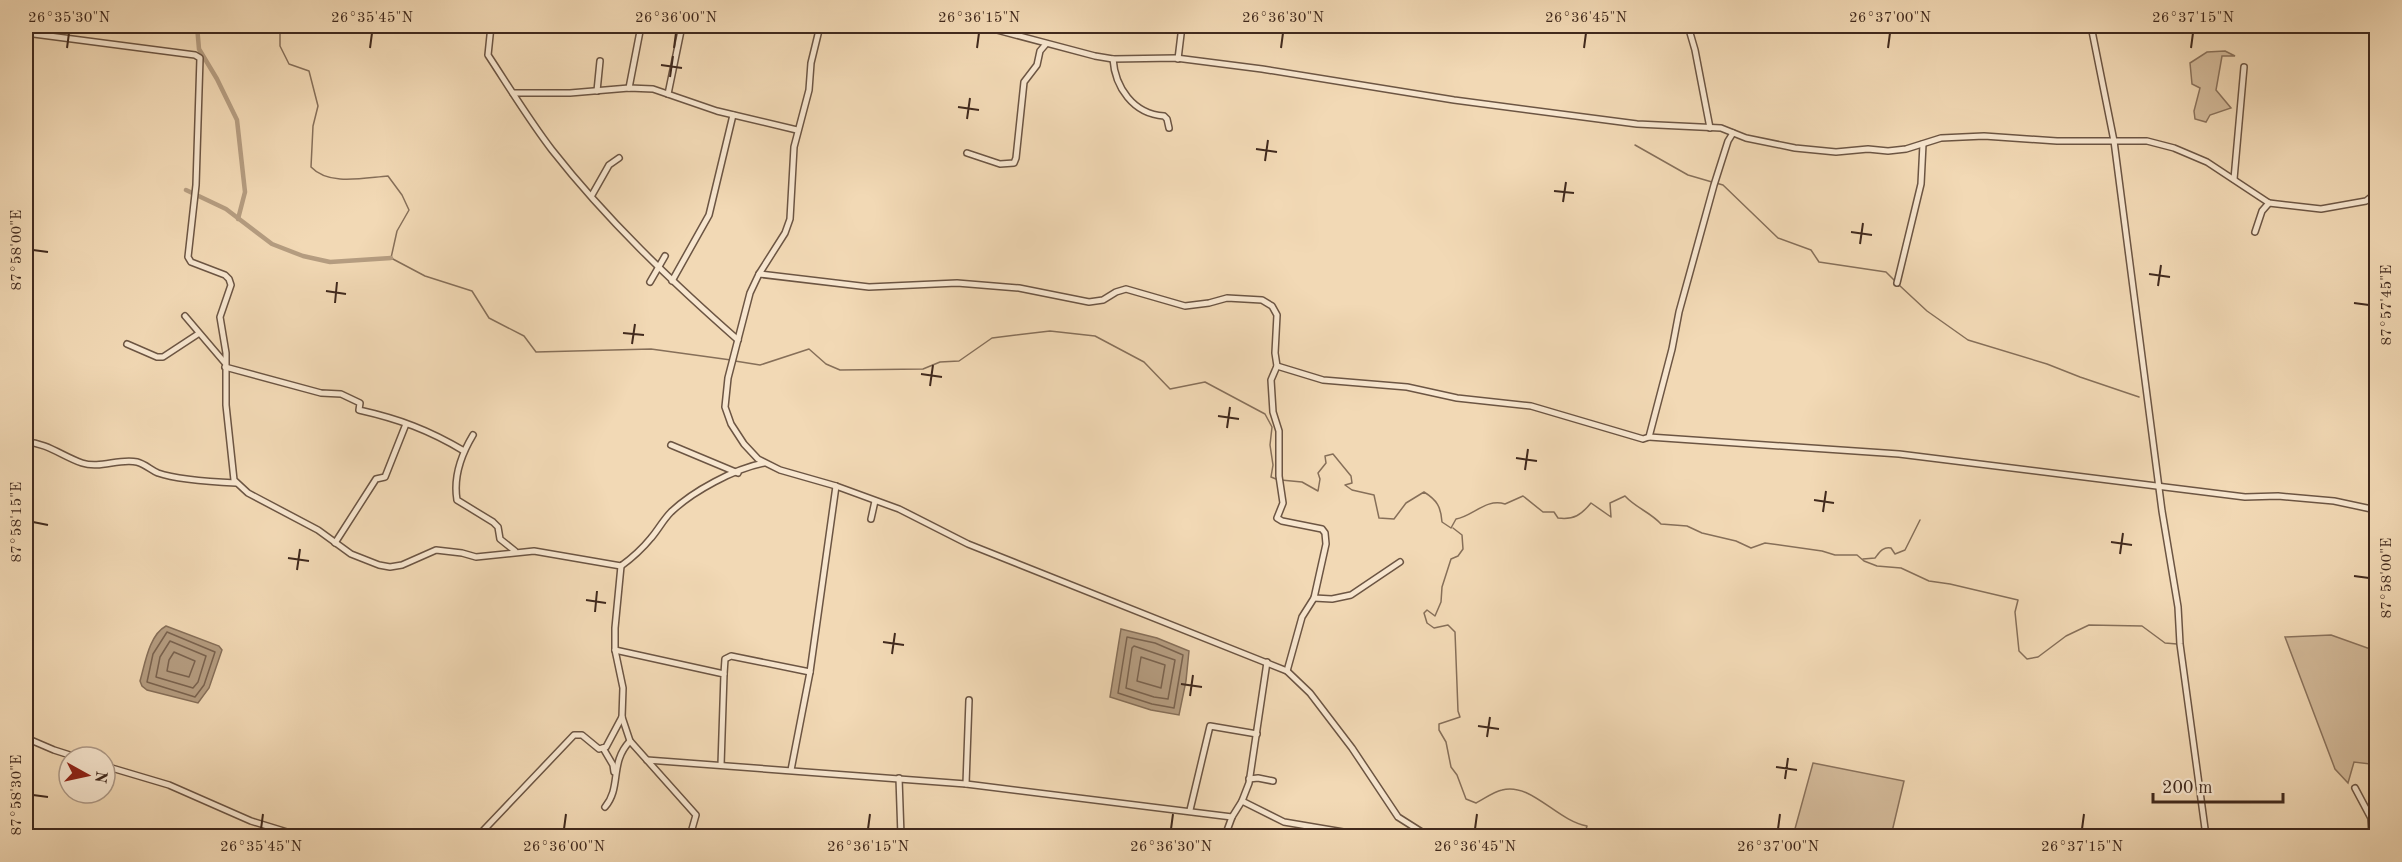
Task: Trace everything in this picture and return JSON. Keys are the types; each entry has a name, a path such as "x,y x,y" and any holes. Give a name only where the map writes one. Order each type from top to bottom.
{"street":[{"path":"491,26 488,56 552,150 658,267 738,340"},
{"path":"629,88 641,26"},
{"path":"668,94 682,26"},
{"path":"820,26 811,63 809,90 794,147 790,219 747,300 729,378 725,407 735,431 744,444 764,464 836,486 899,509 968,544 1287,671 1310,693 1352,748 1398,817 1428,837"},
{"path":"982,26 1046,44 1113,59 1178,58 1262,69 1466,102 1637,124 1720,128 1746,138 1795,148 1836,152 1868,149 1888,151 1941,138 1984,136 2057,141 2147,141 2174,148 2207,162 2269,203 2321,209 2366,201 2376,194"},
{"path":"1178,58 1182,26"},
{"path":"1688,26 1710,128"},
{"path":"2091,26 2114,141 2159,486 2178,607 2180,644 2206,837"},
{"path":"26,33 195,55 200,58 196,185 188,257 191,262 225,275 231,285 220,317 226,353 230,458 236,483"},
{"path":"967,153 1000,164 1014,163 1024,82 1037,64 1040,51 1046,44"},
{"path":"1113,59 1116,78 1134,106 1164,116 1169,128"},
{"path":"597,91 600,61"},
{"path":"2234,179 2244,67"},
{"path":"513,93 653,89 733,115 797,130"},
{"path":"672,281 709,214 733,115"},
{"path":"1649,437 1672,349 1679,312 1714,183 1728,141 1733,133"},
{"path":"1897,283 1921,184 1923,144"},
{"path":"592,195 609,165 619,158"},
{"path":"2255,232 2262,211 2269,203"},
{"path":"650,282 665,256"},
{"path":"759,274 869,287 957,283 1019,288 1089,302 1103,300 1126,289 1185,306 1227,298 1262,300 1272,306 1278,315 1275,353 1277,366 1270,380 1273,412 1279,431 1279,483 1283,503 1277,518 1321,529 1325,533 1326,544 1314,598 1302,617 1287,671"},
{"path":"185,316 225,365 321,393 341,394 360,403 359,410 395,418 406,424 433,432 464,451"},
{"path":"127,344 157,357 163,357 198,334"},
{"path":"1277,366 1323,380 1407,387 1457,398 1531,406 1643,438 1899,454 2245,497 2278,496 2334,501 2376,510"},
{"path":"335,543 376,479 385,477 406,424"},
{"path":"473,435 464,451 456,483 457,500 493,522 498,527 500,539 515,551"},
{"path":"26,442 35,442 83,464 138,462 158,473 201,481 236,483 248,493 318,530 361,559 390,567 402,565 436,550 486,557 515,551 534,551 621,566"},
{"path":"671,445 738,473"},
{"path":"690,837 696,815 630,741 622,717 622,688 615,650 621,566 639,552 669,514 684,500 714,482 754,465 764,464"},
{"path":"790,770 810,672 836,486"},
{"path":"871,519 875,501"},
{"path":"1314,598 1332,599 1351,595 1400,562"},
{"path":"615,650 724,674"},
{"path":"721,765 725,659 731,656 810,672"},
{"path":"1225,837 1232,817 1242,801 1249,779 1267,662"},
{"path":"966,784 969,700"},
{"path":"478,837 574,735 582,735 599,749 606,747 622,717"},
{"path":"1190,810 1210,726 1257,734"},
{"path":"26,738 57,751"},
{"path":"609,805 615,783 617,761 630,741"},
{"path":"603,748 613,765 615,783"},
{"path":"647,760 966,784 1232,817"},
{"path":"117,770 170,785 251,820 300,837"},
{"path":"898,778 901,837"},
{"path":"1249,779 1273,781"},
{"path":"2355,788 2371,818 2372,837"},
{"path":"1242,801 1284,822 1355,834 1357,837"},
{"path":"2024,837 2030,835 2059,837"}],"shaded area":[{"path":"2225,51 2235,56 2222,56 2216,90 2231,108 2210,115 2206,122 2195,119 2194,111 2200,88 2192,84 2190,63 2207,52"},
{"path":"2331,635 2376,651 2376,735 2370,764 2354,762 2348,783 2335,769 2285,637"},
{"path":"1813,763 1904,781 1891,836 1793,836"}],"water":[{"path":"166,626 219,646 222,650 209,688 198,703 147,690 142,686 140,681 148,650 155,636"},
{"path":"1121,629 1157,638 1189,651 1179,715 1151,710 1110,697"}],"waterway":[{"path":"197,26 199,49 237,120 245,192 238,219"},
{"path":"280,26 280,46 289,64 309,71 318,106 313,126 311,167 318,173 337,179 388,176 402,195 409,210 397,231 391,258 425,276 472,291 489,318 524,336 536,352 651,349 731,360"},
{"path":"1635,145 1688,175 1712,182"},
{"path":"1716,183 1723,185 1778,238 1811,250 1819,262 1886,272 1895,281"},
{"path":"186,190 226,209 272,244 303,256 330,262 391,258"},
{"path":"1899,285 1927,311 1968,340 2047,364 2139,397"},
{"path":"735,361 760,365 809,349 826,364 840,370 923,369 940,362 959,361 992,338 1050,331 1095,336 1144,362 1170,389 1205,382 1265,414 1272,427 1271,477 1276,479"},
{"path":"1281,480 1302,482 1318,491 1320,479 1318,473 1326,463 1325,456 1333,454 1351,476 1352,483 1345,485 1352,490 1374,495 1379,518 1394,519 1406,503 1424,492 1438,504 1442,522 1451,528 1456,519 1486,505 1505,504 1523,496 1543,512 1554,512 1558,518 1577,516 1591,503 1611,517 1610,503 1625,496 1661,524 1687,526 1751,548 1765,543 1835,555 1857,555 1864,561 1877,566 1901,568 1929,581 2018,600 2015,612 2019,651 2027,659 2038,657 2066,636 2089,625 2142,626 2165,643 2177,644"},
{"path":"1863,559 1875,558 1886,548 1891,548 1895,554 1905,550 1920,520"},
{"path":"1453,528 1462,535 1463,549 1458,556 1451,559 1442,587 1441,602 1435,616 1427,610 1424,613 1427,623 1434,628 1448,625 1455,632 1460,717 1439,724 1439,730 1446,742 1451,767 1457,775 1466,799 1476,803 1502,790 1513,789 1523,792 1576,823 1587,826 1584,836"}]}
